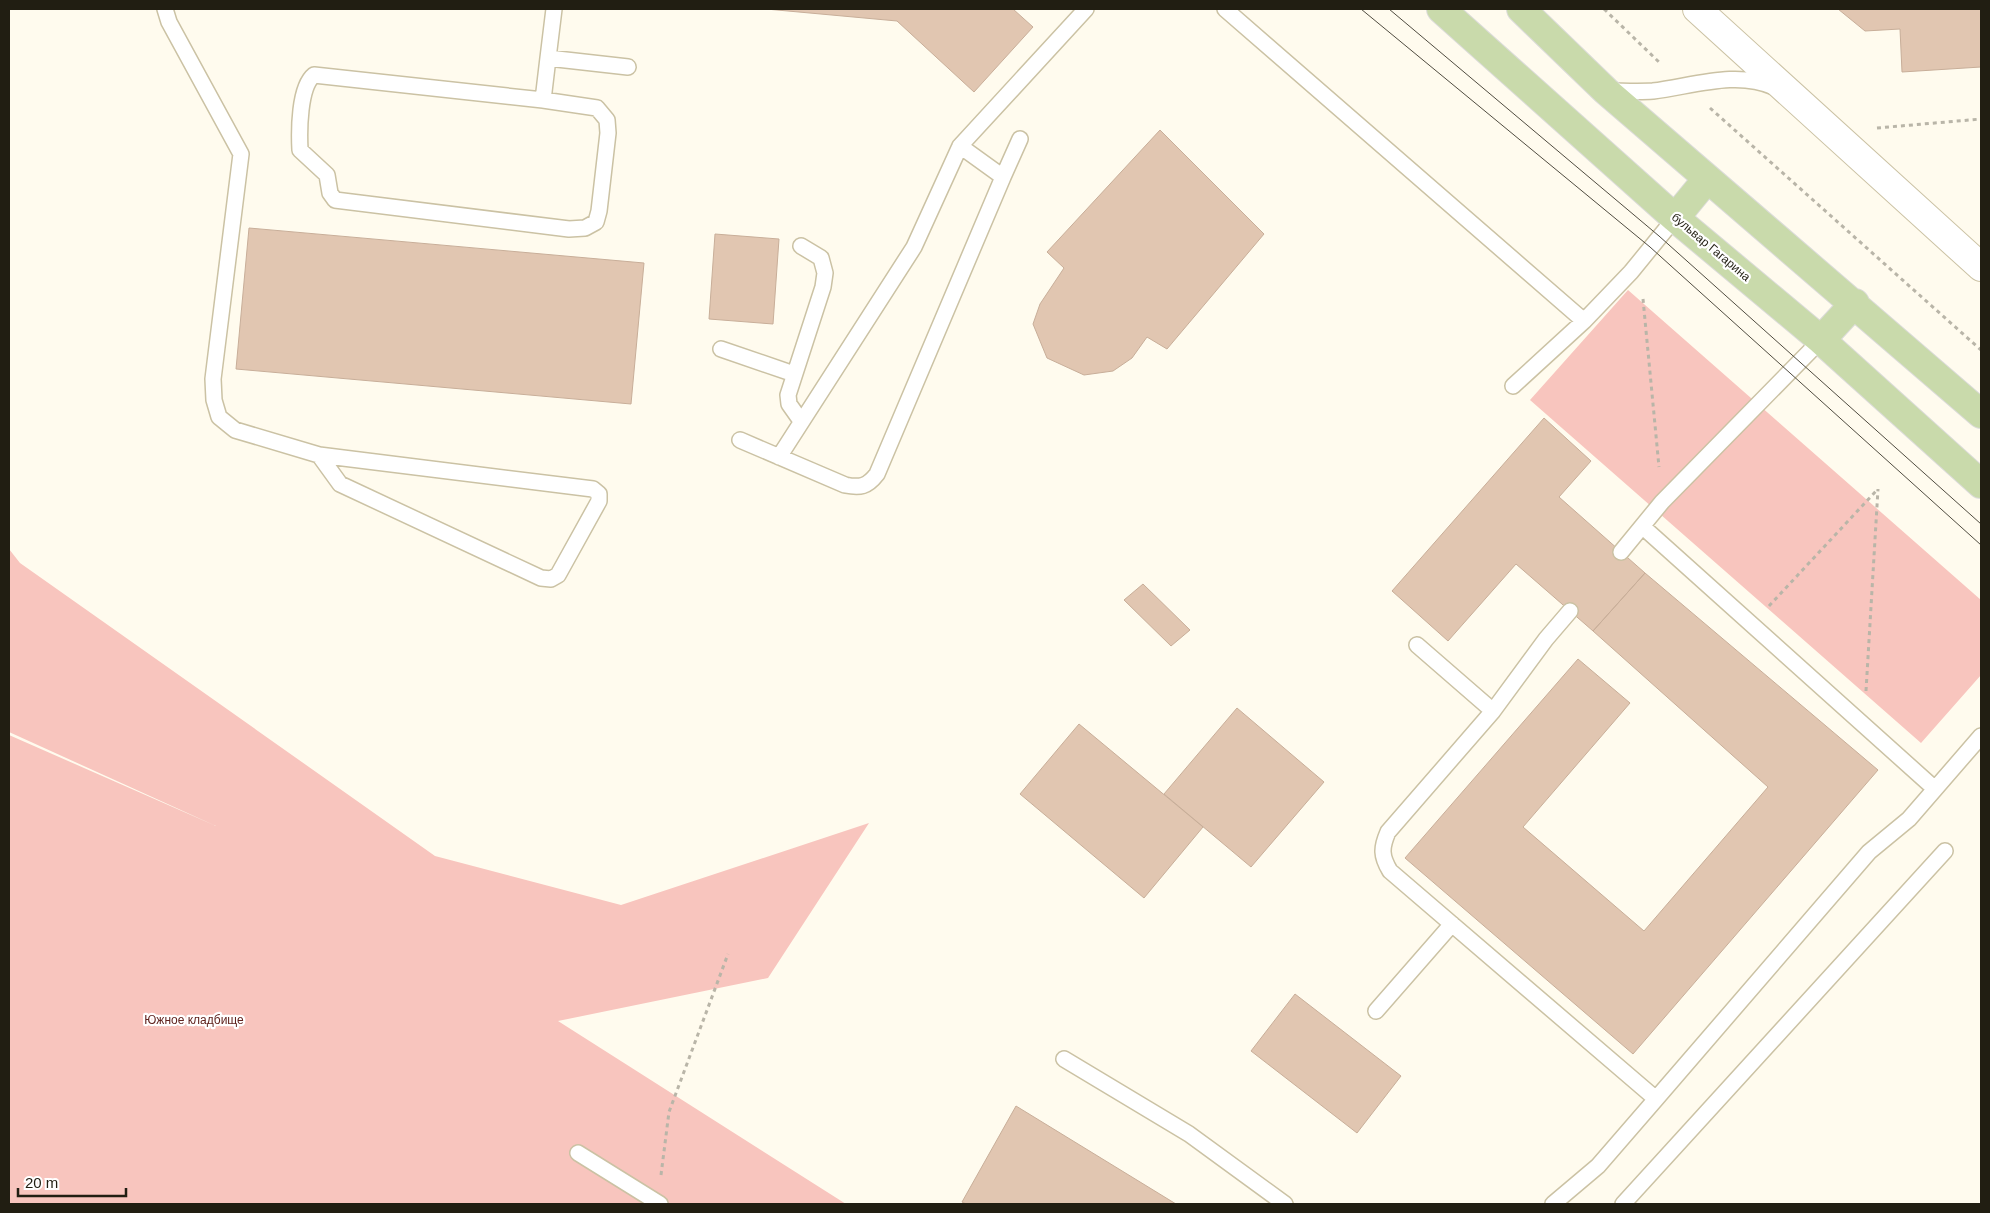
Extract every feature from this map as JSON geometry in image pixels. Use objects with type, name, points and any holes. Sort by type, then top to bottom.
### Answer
[{"type":"main road","name":"бульвар Гагарина","points":[[1442,9],[1675,218],[1821,340],[1981,484]]},
{"type":"main road","points":[[1521,9],[1606,91],[1981,414]]},
{"type":"main road","points":[[1675,218],[1707,179]]},
{"type":"main road","points":[[1821,340],[1855,304]]},
{"type":"street","points":[[1697,9],[1981,267]]},
{"type":"lane","points":[[165,9],[168,22],[241,154],[213,379],[214,400],[219,416],[235,430],[319,455],[593,489],[599,494],[599,501],[558,576],[551,579],[541,578],[340,484],[319,455]]},
{"type":"lane","points":[[543,100],[554,9]]},
{"type":"lane","points":[[779,457],[914,247],[960,146],[1086,9]]},
{"type":"lane","points":[[1225,9],[1584,321]]},
{"type":"lane","points":[[548,58],[628,67]]},
{"type":"lane","points":[[314,75],[543,100],[598,108],[607,120],[608,133],[599,211],[596,222],[586,228],[569,229],[335,200],[330,193],[327,176],[300,150],[304,92],[307,81],[314,75]]},
{"type":"lane","points":[[1606,91],[1650,91],[1728,79],[1759,80],[1794,96]]},
{"type":"lane","points":[[740,440],[845,485],[858,487],[869,484],[877,474],[1020,138]]},
{"type":"lane","points":[[960,146],[1003,177]]},
{"type":"lane","points":[[1513,386],[1584,321],[1632,272],[1675,218]]},
{"type":"lane","points":[[801,246],[821,258],[825,273],[824,287],[788,394],[789,404],[801,421]]},
{"type":"lane","points":[[1621,552],[1662,502],[1821,340]]},
{"type":"lane","points":[[721,349],[794,374]]},
{"type":"lane","points":[[1643,527],[1935,789]]},
{"type":"lane","points":[[1570,611],[1546,639],[1493,711],[1388,832],[1382,845],[1382,858],[1390,871],[1656,1099]]},
{"type":"lane","points":[[1417,645],[1493,711]]},
{"type":"lane","points":[[1553,1204],[1598,1166],[1869,852],[1909,819],[1981,736]]},
{"type":"lane","points":[[1623,1204],[1945,851]]},
{"type":"lane","points":[[1376,1011],[1452,924]]},
{"type":"lane","points":[[1064,1059],[1189,1134],[1285,1204]]},
{"type":"lane","points":[[578,1153],[659,1204]]},
{"type":"path","points":[[1604,9],[1663,66]]},
{"type":"path","points":[[1708,106],[1981,350]]},
{"type":"path","points":[[1870,129],[1981,119]]},
{"type":"path","points":[[1642,290],[1662,502]]},
{"type":"path","points":[[1752,624],[1878,489],[1864,726]]},
{"type":"path","points":[[659,1204],[669,1112],[728,954]]},
{"type":"green space","points":[[1628,290],[1981,600],[1981,675],[1921,743],[1530,400]]},
{"type":"green space","name":"Южное кладбище","points":[[9,549],[20,563],[435,856],[621,905],[869,823],[768,978],[558,1021],[846,1204],[9,1204],[9,735],[216,826],[9,732]]},
{"type":"building","points":[[766,9],[1013,9],[1033,27],[974,92],[897,21]]},
{"type":"building","points":[[1838,9],[1981,9],[1981,67],[1902,72],[1900,29],[1865,31]]},
{"type":"building","points":[[1160,130],[1264,234],[1167,349],[1147,337],[1132,358],[1113,371],[1084,375],[1047,358],[1033,324],[1040,304],[1064,268],[1047,252]]},
{"type":"building","points":[[249,228],[644,263],[631,404],[236,369]]},
{"type":"building","points":[[715,234],[779,239],[773,324],[709,319]]},
{"type":"building","points":[[1544,418],[1591,461],[1559,497],[1645,573],[1593,631],[1516,564],[1448,641],[1392,591]]},
{"type":"building","points":[[1645,573],[1878,770],[1633,1054],[1405,858],[1578,659],[1630,703],[1523,827],[1644,931],[1768,787],[1593,631]]},
{"type":"building","points":[[1143,584],[1190,630],[1171,646],[1124,600]]},
{"type":"building","points":[[1237,708],[1324,782],[1251,867],[1164,794]]},
{"type":"building","points":[[1079,724],[1203,827],[1144,898],[1020,794]]},
{"type":"building","points":[[1295,994],[1401,1076],[1357,1133],[1251,1051]]},
{"type":"building","points":[[1016,1106],[1176,1204],[966,1204],[962,1202]]},
{"type":"tram line","points":[[1361,9],[1650,247],[1981,545]]},
{"type":"tram line","points":[[1389,9],[1659,236],[1981,524]]}]
